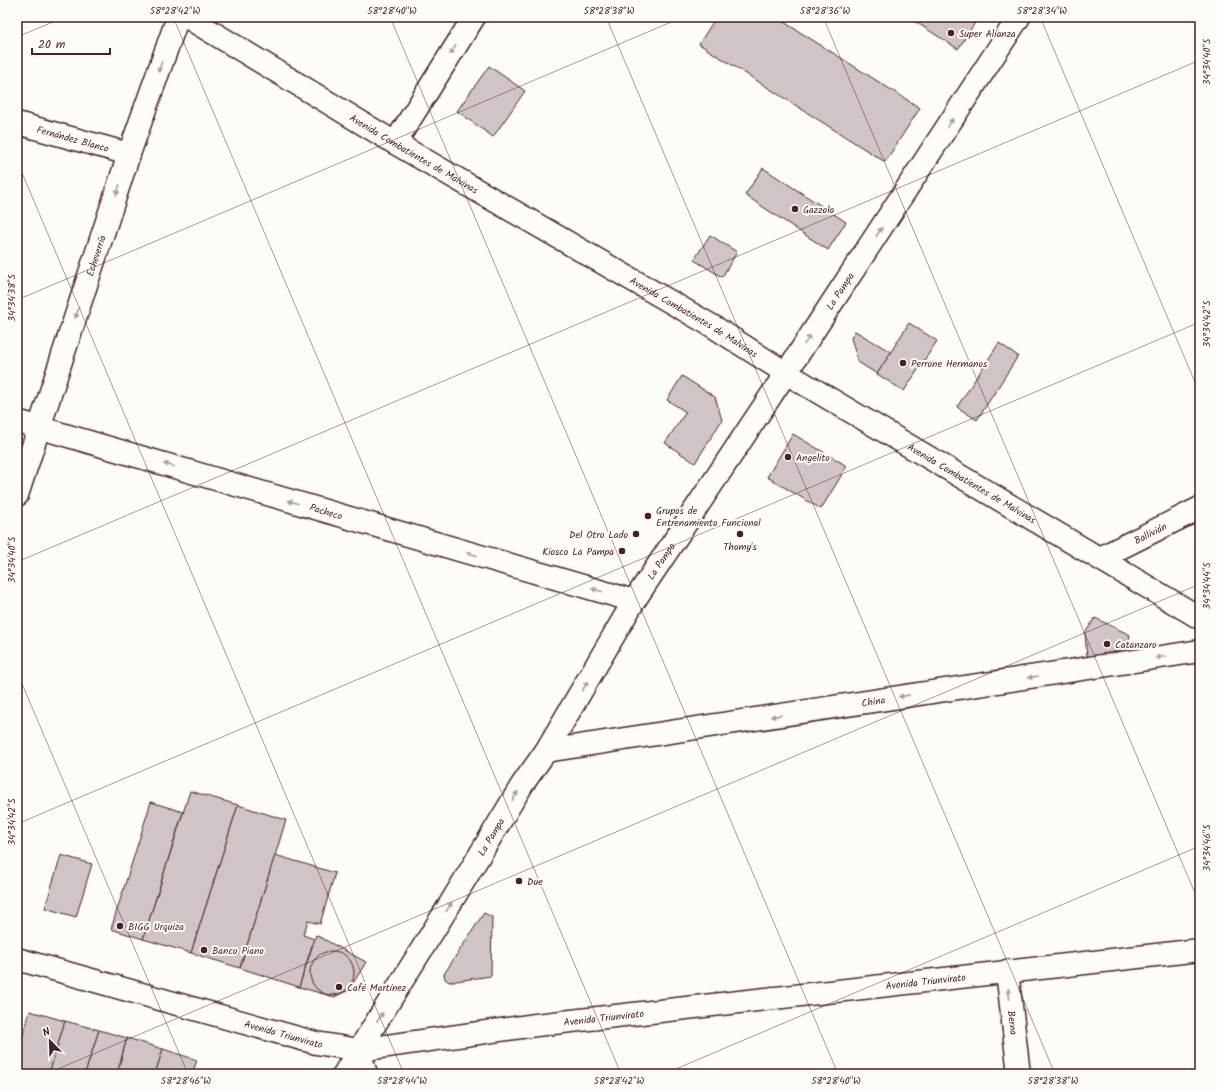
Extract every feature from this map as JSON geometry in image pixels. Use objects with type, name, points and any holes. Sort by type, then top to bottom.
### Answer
[{"type":"street","name":"Echeverría","points":[[17,495],[129,154],[178,17]]},
{"type":"street","name":"Avenida Combatientes de Malvinas","points":[[187,17],[395,143],[714,327],[786,373],[1200,618]]},
{"type":"street","points":[[395,143],[474,17]]},
{"type":"street","name":"La Pampa","points":[[344,1074],[522,785],[546,751],[634,601],[786,373],[1019,17]]},
{"type":"street","name":"Fernández Blanco","points":[[17,123],[129,154]]},
{"type":"street","name":"Pacheco","points":[[17,422],[634,601]]},
{"type":"street","name":"Ballivián","points":[[1100,558],[1200,508]]},
{"type":"street","name":"China","points":[[546,751],[1200,651]]},
{"type":"street","name":"Avenida Triunvirato","points":[[17,959],[316,1043],[359,1050],[536,1025],[1200,950]]},
{"type":"street","name":"Berna","points":[[1007,971],[1019,1074]]},
{"type":"street","points":[[359,1050],[366,1074]]},
{"type":"building","points":[[716,17],[776,17],[920,108],[885,162],[699,44]]},
{"type":"building","name":"Super Alianza","points":[[908,17],[977,17],[978,18],[958,49]]},
{"type":"building","points":[[489,66],[525,91],[493,137],[457,111]]},
{"type":"building","name":"Gazzola","points":[[763,168],[846,222],[828,250],[745,195]]},
{"type":"building","points":[[710,235],[737,252],[722,277],[694,260]]},
{"type":"building","name":"Perrone Hermanos","points":[[909,323],[937,341],[904,391],[877,374]]},
{"type":"building","points":[[855,331],[891,352],[877,374],[858,362],[851,338]]},
{"type":"building","points":[[999,343],[1018,356],[977,420],[957,407]]},
{"type":"building","points":[[682,376],[715,397],[722,420],[695,463],[665,443],[686,412],[667,400]]},
{"type":"building","points":[[793,434],[847,466],[821,509],[767,477]]},
{"type":"building","name":"Catanzaro","points":[[1095,618],[1130,635],[1126,653],[1087,657],[1085,633]]},
{"type":"building","points":[[190,791],[238,805],[191,953],[143,939]]},
{"type":"building","points":[[151,802],[183,812],[143,939],[111,929]]},
{"type":"building","points":[[238,805],[286,820],[240,968],[191,953]]},
{"type":"building","points":[[61,855],[92,864],[76,917],[45,908]]},
{"type":"building","points":[[275,855],[335,873],[320,924],[308,921],[303,935],[314,939],[299,987],[240,968]]},
{"type":"building","points":[[484,913],[492,917],[491,976],[449,982],[445,979],[444,974]]},
{"type":"building","points":[[316,935],[366,962],[349,990],[334,997],[299,987]]},
{"type":"building","points":[[328,951],[336,951],[341,952],[348,957],[353,964],[353,982],[348,989],[341,994],[328,995],[320,992],[313,985],[310,977],[310,969],[313,961],[320,954]]},
{"type":"building","points":[[30,1011],[65,1021],[49,1074],[17,1074],[17,1055]]},
{"type":"building","points":[[65,1021],[99,1030],[85,1074],[49,1074]]},
{"type":"building","points":[[99,1030],[127,1038],[117,1074],[85,1074]]},
{"type":"building","points":[[127,1038],[163,1049],[155,1074],[117,1074]]},
{"type":"building","points":[[163,1049],[197,1060],[192,1074],[155,1074]]},
{"type":"place","name":"Super Alianza","points":[[951,33]]},
{"type":"place","name":"Gazzola","points":[[795,209]]},
{"type":"place","name":"Perrone Hermanos","points":[[903,363]]},
{"type":"place","name":"Angelito","points":[[788,457]]},
{"type":"place","name":"Grupos de Entrenamiento Funcional","points":[[648,516]]},
{"type":"place","name":"Del Otro Lado","points":[[636,534]]},
{"type":"place","name":"Thomy's","points":[[740,534]]},
{"type":"place","name":"Kiosco La Pampa","points":[[622,551]]},
{"type":"place","name":"Catanzaro","points":[[1107,644]]},
{"type":"place","name":"Due","points":[[519,881]]},
{"type":"place","name":"BIGG Urquiza","points":[[120,926]]},
{"type":"place","name":"Banco Piano","points":[[204,950]]},
{"type":"place","name":"Café Martínez","points":[[339,987]]}]
